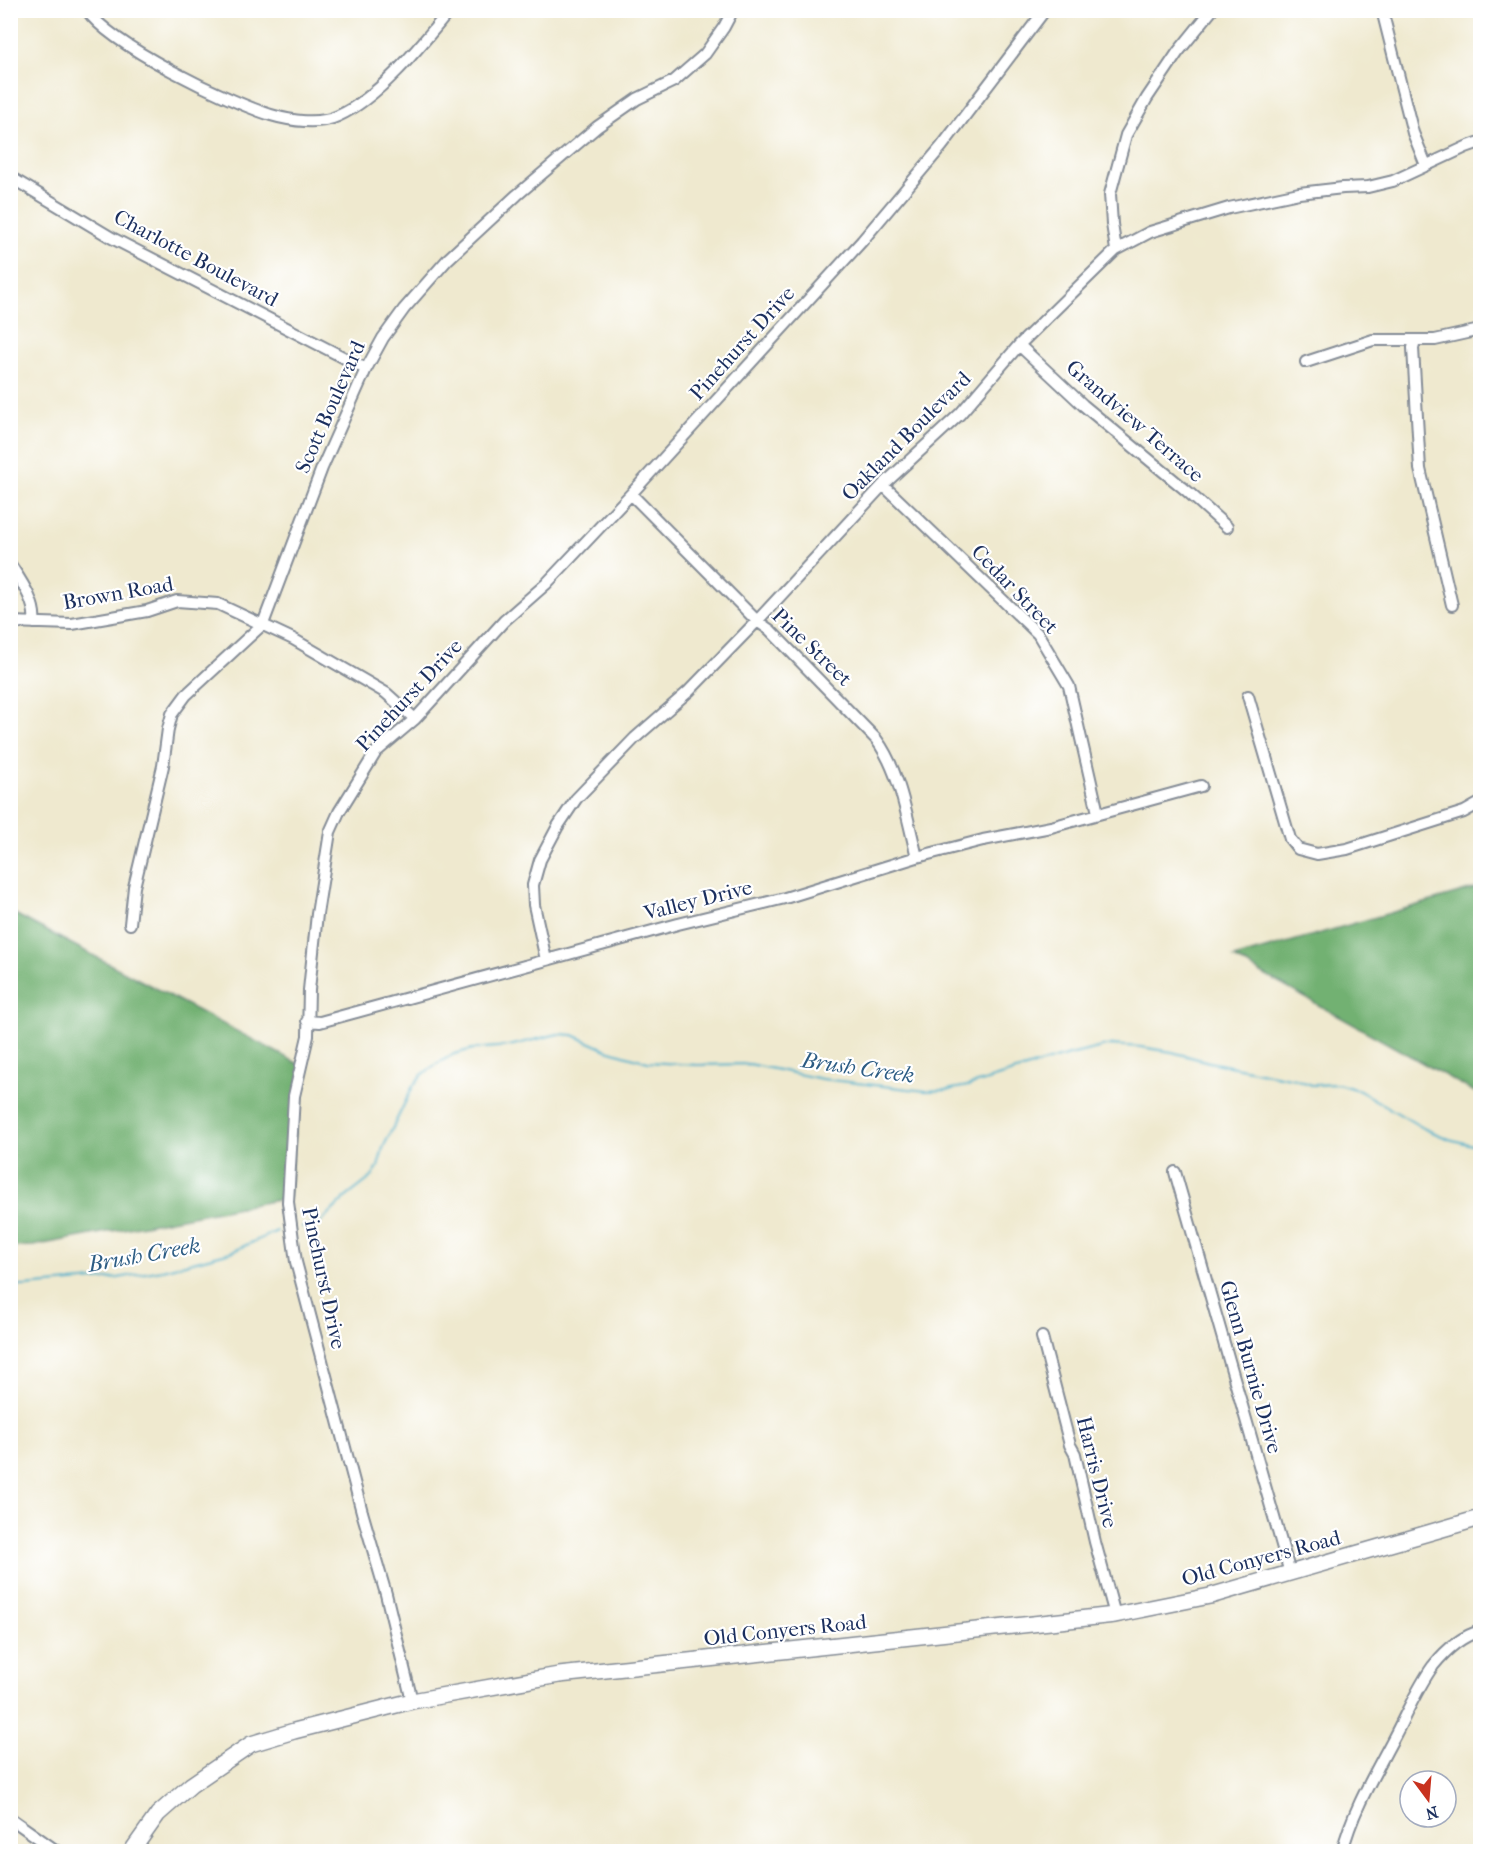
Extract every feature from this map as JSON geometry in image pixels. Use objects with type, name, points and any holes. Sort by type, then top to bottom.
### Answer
[{"type":"street","points":[[87,10],[120,40],[198,84],[272,116],[306,122],[336,117],[378,89],[419,47],[450,10]]},
{"type":"street","name":"Scott Boulevard","points":[[130,924],[134,887],[163,766],[172,714],[186,695],[263,624],[322,468],[366,369],[383,338],[404,309],[448,259],[517,195],[597,127],[637,99],[674,81],[705,54],[733,10]]},
{"type":"street","name":"Pinehurst Drive","points":[[412,1701],[386,1594],[296,1262],[288,1202],[294,1096],[308,1036],[309,990],[317,914],[330,832],[339,812],[376,752],[415,719],[504,621],[546,584],[862,241],[942,146],[1045,10]]},
{"type":"street","points":[[1116,250],[1110,194],[1126,135],[1147,98],[1178,52],[1212,10]]},
{"type":"street","points":[[1382,10],[1413,133],[1426,165]]},
{"type":"street","name":"Oakland Boulevard","points":[[546,960],[534,905],[533,885],[540,860],[576,799],[635,738],[689,691],[883,485],[960,414],[1019,345],[1116,250],[1150,232],[1229,207],[1299,194],[1368,187],[1393,181],[1480,142]]},
{"type":"street","name":"Charlotte Boulevard","points":[[10,177],[112,238],[366,369]]},
{"type":"street","points":[[1305,362],[1373,340],[1435,340],[1454,338],[1480,330]]},
{"type":"street","points":[[1415,340],[1413,348],[1420,469],[1452,605]]},
{"type":"street","name":"Grandview Terrace","points":[[1019,345],[1083,405],[1227,527]]},
{"type":"street","name":"Cedar Street","points":[[883,485],[1038,634],[1069,686],[1098,813]]},
{"type":"street","name":"Pine Street","points":[[631,494],[757,621],[770,630],[814,674],[884,750],[899,790],[917,857]]},
{"type":"street","points":[[10,564],[35,614],[34,623]]},
{"type":"street","name":"Brown Road","points":[[10,622],[72,624],[147,611],[177,601],[218,604],[283,633],[386,693],[415,719]]},
{"type":"street","points":[[1248,696],[1290,840],[1298,849],[1317,855],[1347,849],[1464,812],[1480,803]]},
{"type":"street","name":"Valley Drive","points":[[307,1021],[320,1022],[678,924],[786,898],[917,857],[983,840],[1051,827],[1201,786]]},
{"type":"street","name":"Glenn Burnie Drive","points":[[1175,1172],[1290,1573]]},
{"type":"street","name":"Harris Drive","points":[[1042,1337],[1115,1615]]},
{"type":"street","name":"Old Conyers Road","points":[[131,1851],[158,1814],[191,1785],[251,1744],[412,1701],[559,1675],[1115,1615],[1210,1596],[1480,1518]]},
{"type":"street","points":[[1342,1851],[1352,1819],[1434,1666],[1452,1647],[1471,1634],[1480,1631]]},
{"type":"street","points":[[10,1818],[58,1851]]},
{"type":"green space","points":[[1480,887],[1480,1095],[1234,958]]},
{"type":"green space","points":[[11,912],[301,1065],[288,1198],[33,1246],[11,1247]]},
{"type":"waterway","name":"Brush Creek","points":[[302,1227],[319,1224],[345,1198],[372,1177],[378,1167],[383,1148],[413,1086],[435,1065],[454,1054],[473,1049],[509,1046],[558,1034],[573,1035],[607,1050],[648,1062],[697,1065],[749,1064],[822,1079],[926,1091],[968,1086],[1058,1058],[1110,1045],[1141,1047],[1295,1079],[1312,1085],[1338,1084],[1358,1090],[1425,1129],[1449,1139],[1480,1147]]},
{"type":"waterway","name":"Brush Creek","points":[[10,1286],[118,1278],[162,1270],[231,1252],[277,1231]]}]
